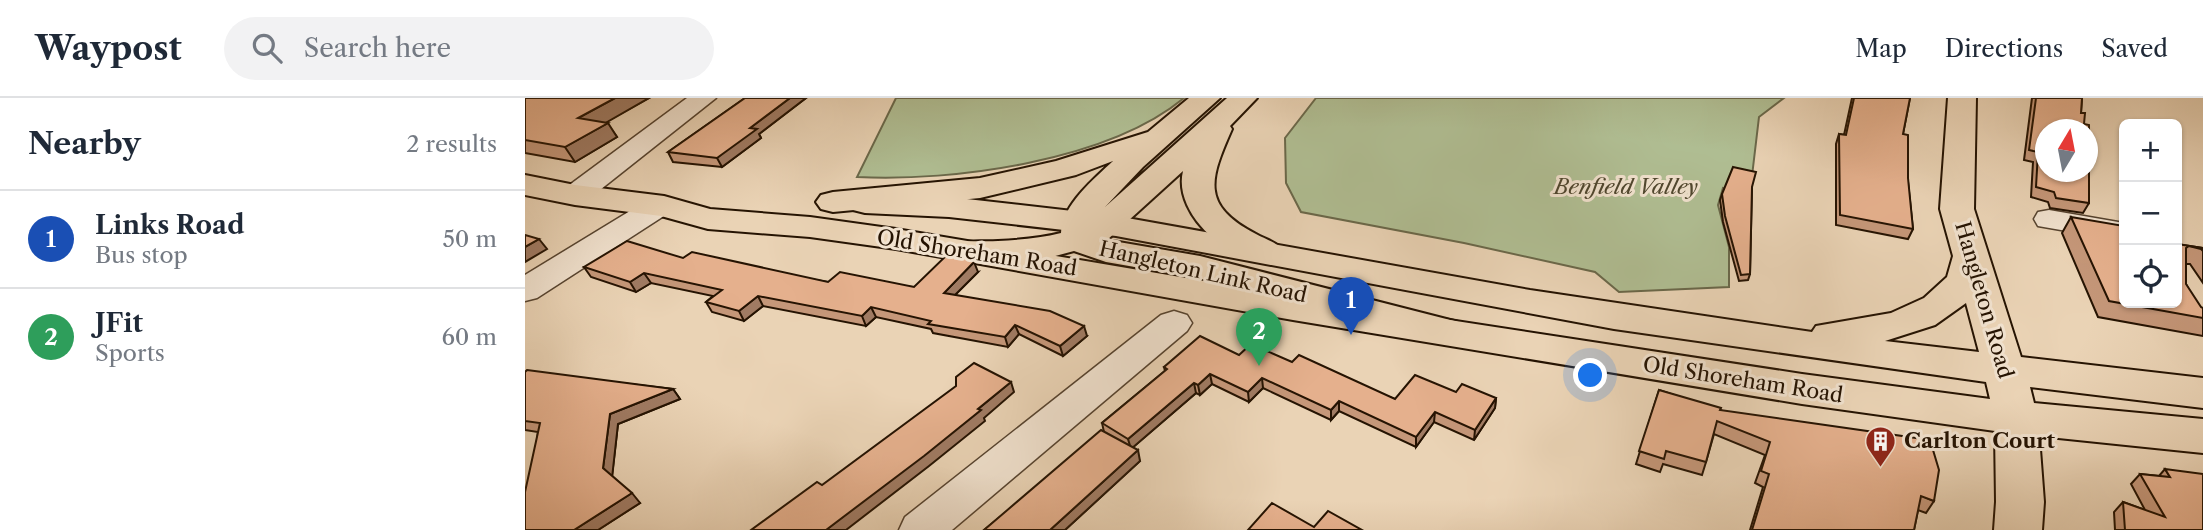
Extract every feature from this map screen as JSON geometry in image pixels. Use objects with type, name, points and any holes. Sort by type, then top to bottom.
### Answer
[{"type":"main road","name":"Hangleton Road","points":[[1962,98],[1957,209],[2016,418],[2020,470],[2018,530]]},
{"type":"main road","points":[[1223,106],[1197,180],[1200,200],[1210,216],[1220,225],[1266,252]]},
{"type":"main road","name":"Hangleton Link Road","points":[[1223,106],[1169,131],[1101,190],[1089,204],[1089,229],[1095,248],[1200,267],[1448,332]]},
{"type":"main road","name":"Hangleton Link Road","points":[[970,251],[1020,251],[1089,229],[1223,106]]},
{"type":"main road","points":[[833,202],[980,188],[1065,169],[1169,131]]},
{"type":"main road","name":"Old Shoreham Road","points":[[525,185],[575,195],[662,206],[708,219],[810,227],[970,251],[1293,308],[1801,389],[2016,418],[2203,436]]},
{"type":"main road","name":"Old Shoreham Road","points":[[662,206],[729,198],[953,206],[1089,229],[1266,252],[1528,302],[1729,333],[2203,393]]},
{"type":"main road","points":[[1729,333],[1837,334],[1897,324],[1936,308],[1953,296],[1965,279],[1971,255]]},
{"type":"street","points":[[575,195],[703,98]]},
{"type":"street","points":[[525,290],[662,206]]},
{"type":"street","points":[[2049,219],[2119,231]]},
{"type":"street","points":[[921,530],[1174,323]]},
{"type":"green space","points":[[896,98],[1184,98],[1152,120],[1114,138],[1028,163],[938,176],[857,177]]},
{"type":"green space","name":"Benfield Valley","points":[[1316,98],[1784,98],[1759,117],[1752,176],[1729,189],[1723,188],[1718,205],[1729,247],[1729,287],[1619,292],[1595,272],[1464,243],[1301,212],[1286,183],[1285,138]]},
{"type":"building","points":[[525,98],[615,98],[578,118],[608,123],[565,147],[525,140]]},
{"type":"building","points":[[745,98],[790,98],[750,128],[757,129],[717,158],[668,152]]},
{"type":"building","points":[[1854,98],[1910,98],[1903,134],[1908,135],[1908,178],[1913,229],[1840,215],[1839,134],[1846,135]]},
{"type":"building","points":[[2036,98],[2082,98],[2081,113],[2085,113],[2084,119],[2035,119],[2035,151],[2029,150]]},
{"type":"building","points":[[1733,167],[1756,172],[1752,187],[1750,274],[1741,275],[1725,216],[1722,194]]},
{"type":"building","points":[[2036,182],[2089,182],[2089,203],[2056,198],[2054,192],[2036,187]]},
{"type":"building","points":[[2071,217],[2119,225],[2119,303],[2109,301]]},
{"type":"building","points":[[525,235],[539,239],[525,247]]},
{"type":"building","points":[[627,241],[683,258],[692,252],[828,282],[840,272],[914,287],[950,252],[968,256],[974,262],[944,293],[1050,311],[1084,326],[1060,346],[1015,325],[1005,337],[928,324],[931,321],[871,307],[862,316],[758,296],[739,311],[706,302],[722,290],[644,273],[630,282],[584,267]]},
{"type":"building","points":[[2182,245],[2203,248],[2203,251],[2189,246],[2186,248],[2186,284],[2203,308],[2203,318],[2148,308],[2182,308]]},
{"type":"building","points":[[1200,336],[1239,355],[1251,344],[1292,362],[1299,355],[1395,399],[1415,375],[1456,392],[1462,384],[1496,398],[1475,430],[1435,412],[1416,437],[1339,401],[1331,410],[1262,378],[1248,392],[1210,374],[1198,385],[1194,383],[1128,439],[1102,423],[1167,369],[1164,367]]},
{"type":"building","points":[[974,363],[1011,382],[924,456],[826,530],[751,530],[817,482],[822,485],[956,386],[956,377]]},
{"type":"building","points":[[527,370],[673,389],[610,414],[603,468],[632,493],[574,530],[525,530],[525,492],[540,423],[525,421]]},
{"type":"building","points":[[1659,390],[1721,408],[1720,410],[1930,440],[1939,470],[1934,501],[1921,496],[1914,530],[1752,530],[1769,474],[1761,471],[1770,442],[1717,421],[1706,462],[1666,451],[1664,459],[1639,451]]},
{"type":"building","points":[[1101,430],[1138,450],[1050,530],[984,530]]},
{"type":"building","points":[[2165,469],[2203,474],[2203,530],[2125,530],[2123,502],[2165,517],[2140,474],[2170,477]]},
{"type":"building","points":[[1272,503],[1314,527],[1328,511],[1362,530],[1248,530]]},
{"type":"place","name":"Links Road","points":[[1351,335]]},
{"type":"place","name":"JFit","points":[[1259,366]]},
{"type":"place","name":"Carlton Court","points":[[1881,468]]}]
